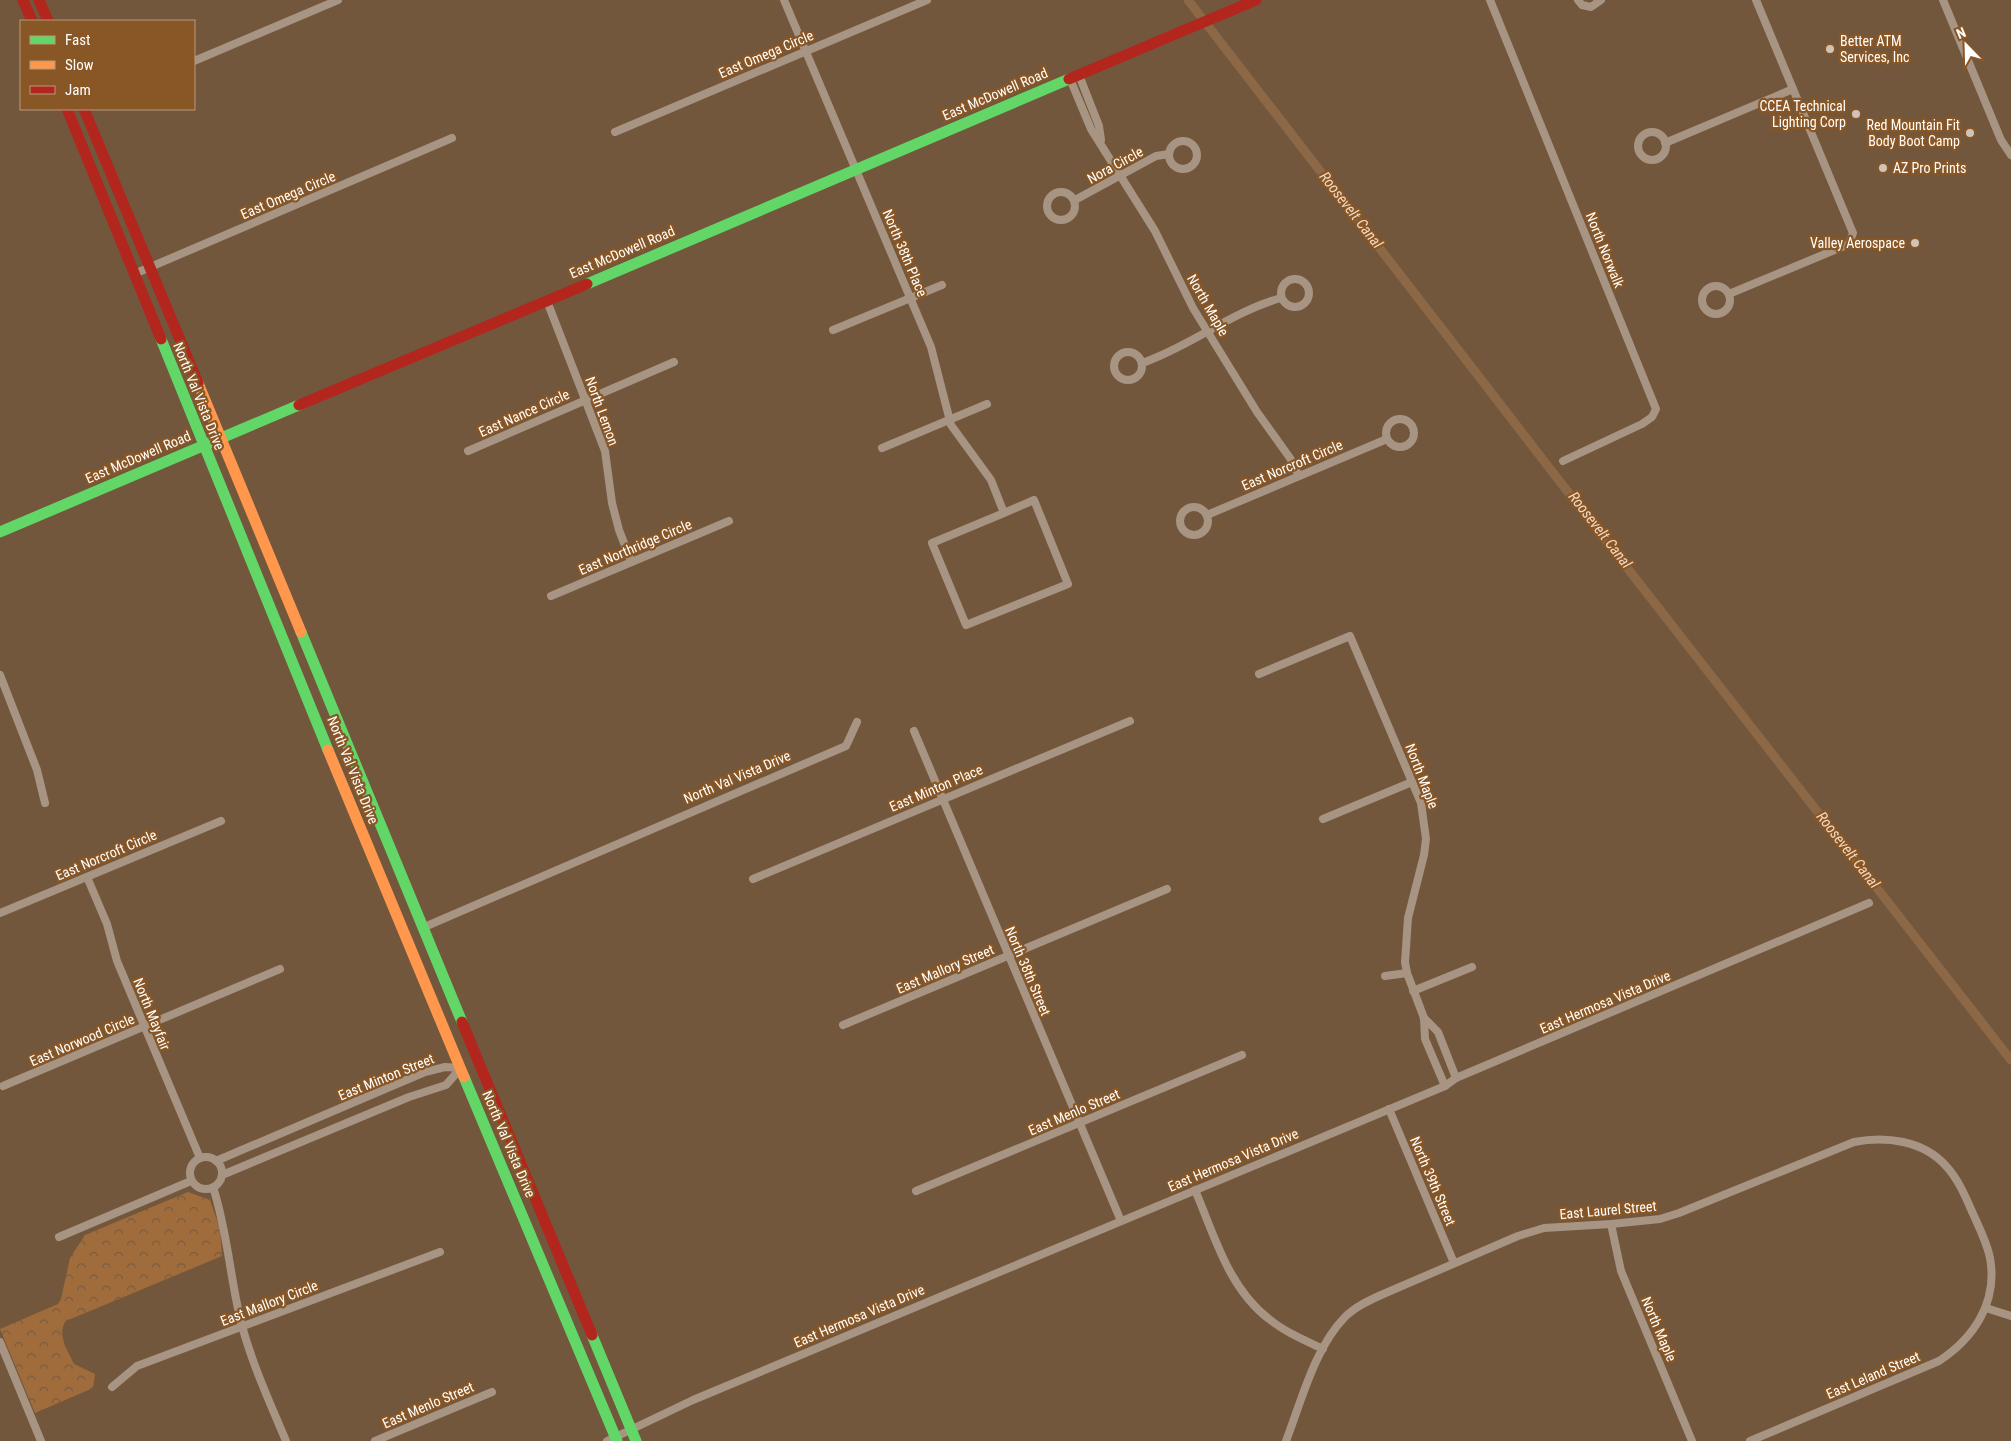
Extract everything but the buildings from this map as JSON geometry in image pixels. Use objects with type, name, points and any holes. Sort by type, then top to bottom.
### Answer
[{"type":"main road","points":[[23,0],[32,20]]},
{"type":"main road","points":[[40,0],[48,20]]},
{"type":"main road","name":"East McDowell Road","points":[[0,532],[1256,0]]},
{"type":"main road","name":"North Val Vista Drive","points":[[82,110],[150,267],[467,1037],[634,1436]]},
{"type":"main road","name":"North Val Vista Drive","points":[[68,111],[203,445],[613,1440]]},
{"type":"main road","points":[[283,639],[300,632]]},
{"type":"main road","points":[[329,751],[346,744]]},
{"type":"main road","points":[[394,908],[411,901]]},
{"type":"main road","points":[[405,935],[422,928]]},
{"type":"main road","points":[[450,1044],[467,1037]]},
{"type":"main road","points":[[461,1068],[477,1061]]},
{"type":"main road","points":[[481,1117],[498,1110]]},
{"type":"main road","points":[[499,1160],[516,1153]]},
{"type":"main road","points":[[508,1182],[525,1175]]},
{"type":"street","points":[[195,61],[338,0]]},
{"type":"street","name":"North 38th Place","points":[[784,0],[931,347],[951,426],[991,480],[1004,513]]},
{"type":"street","name":"East Omega Circle","points":[[615,132],[927,0]]},
{"type":"street","name":"North Norwalk","points":[[1490,0],[1656,409],[1652,416],[1642,424],[1563,461]]},
{"type":"street","points":[[1578,0],[1582,5],[1591,7],[1601,0]]},
{"type":"street","points":[[1728,294],[1849,244],[1853,233],[1756,0]]},
{"type":"street","points":[[1943,0],[2001,140],[2011,155]]},
{"type":"street","name":"North Maple","points":[[1074,77],[1091,129],[1122,175],[1155,231],[1183,289],[1257,412],[1290,458],[1298,476]]},
{"type":"street","points":[[1665,143],[1793,89]]},
{"type":"street","name":"East Omega Circle","points":[[134,274],[452,138]]},
{"type":"street","name":"Nora Circle","points":[[1075,200],[1156,156],[1169,154]]},
{"type":"street","points":[[833,330],[942,285]]},
{"type":"street","points":[[1142,363],[1170,352],[1245,311],[1281,298]]},
{"type":"street","name":"North Lemon","points":[[546,301],[605,451],[612,503],[619,530],[631,561]]},
{"type":"street","name":"East Nance Circle","points":[[468,451],[674,362]]},
{"type":"street","points":[[882,448],[988,404]]},
{"type":"street","name":"East Norcroft Circle","points":[[1207,515],[1387,439]]},
{"type":"street","points":[[1034,500],[1068,584],[966,625],[932,543],[1004,513],[1034,500]]},
{"type":"street","name":"East Northridge Circle","points":[[551,596],[730,521]]},
{"type":"street","name":"North Maple","points":[[1259,674],[1350,636],[1422,803],[1426,839],[1408,918],[1405,944],[1407,973],[1424,1018],[1425,1039],[1445,1086]]},
{"type":"street","points":[[0,675],[37,770],[46,803]]},
{"type":"street","name":"East Minton Place","points":[[752,879],[1130,721]]},
{"type":"street","name":"North Val Vista Drive","points":[[422,928],[846,746],[857,722]]},
{"type":"street","name":"North 38th Street","points":[[914,731],[1120,1221]]},
{"type":"street","points":[[1323,819],[1412,782]]},
{"type":"street","name":"East Norcroft Circle","points":[[0,913],[221,821]]},
{"type":"street","name":"North Mayfair","points":[[87,877],[108,924],[117,961],[200,1158]]},
{"type":"street","name":"East Mallory Street","points":[[843,1025],[1168,889]]},
{"type":"street","name":"East Hermosa Vista Drive","points":[[613,1440],[634,1436],[702,1396],[1445,1086],[1456,1078],[1869,903]]},
{"type":"street","points":[[1414,991],[1472,967]]},
{"type":"street","name":"East Norwood Circle","points":[[3,1086],[280,969]]},
{"type":"street","points":[[1385,976],[1407,973]]},
{"type":"street","name":"North Maple","points":[[1424,1018],[1438,1032],[1456,1078]]},
{"type":"street","name":"East Menlo Street","points":[[916,1191],[1242,1056]]},
{"type":"street","name":"East Minton Street","points":[[216,1161],[424,1072],[445,1067],[461,1068]]},
{"type":"street","name":"East Minton Street","points":[[222,1175],[409,1096],[446,1085],[461,1068]]},
{"type":"street","name":"North 39th Street","points":[[1389,1109],[1454,1263]]},
{"type":"street","name":"East Laurel Street","points":[[1286,1441],[1323,1349],[1345,1317],[1359,1305],[1518,1236],[1544,1228],[1611,1224],[1660,1218],[1697,1208],[1854,1142],[1868,1139],[1896,1141],[1914,1145],[1945,1164],[1964,1193],[1990,1259],[1992,1276],[1986,1308]]},
{"type":"street","points":[[200,1158],[210,1158],[216,1161],[221,1168],[222,1175],[219,1183],[214,1187],[199,1188],[192,1181],[190,1170],[192,1165],[200,1158]]},
{"type":"street","points":[[59,1237],[192,1181]]},
{"type":"street","points":[[214,1187],[226,1230],[242,1327],[254,1366],[286,1441]]},
{"type":"street","points":[[1195,1190],[1228,1268],[1251,1303],[1268,1319],[1288,1332],[1323,1349]]},
{"type":"street","name":"North Maple","points":[[1611,1224],[1621,1271],[1692,1441]]},
{"type":"street","name":"East Mallory Circle","points":[[112,1387],[137,1366],[440,1252]]},
{"type":"street","points":[[1986,1308],[2011,1316]]},
{"type":"street","name":"East Leland Street","points":[[1750,1441],[1939,1361],[1957,1349],[1970,1335],[1986,1308]]},
{"type":"street","points":[[0,1342],[42,1441]]},
{"type":"street","name":"East Menlo Street","points":[[375,1441],[492,1392]]},
{"type":"green space","points":[[188,1192],[210,1200],[220,1229],[222,1256],[66,1321],[62,1331],[66,1348],[74,1364],[95,1374],[93,1388],[35,1413],[0,1329],[58,1304],[61,1299],[70,1258],[85,1235]]},
{"type":"waterway","name":"Roosevelt Canal","points":[[1188,0],[1554,474],[2011,1060]]},
{"type":"traffic: fast","points":[[587,284],[1069,79]]},
{"type":"traffic: fast","points":[[161,339],[328,750]]},
{"type":"traffic: fast","points":[[0,532],[299,405]]},
{"type":"traffic: fast","points":[[301,632],[462,1022]]},
{"type":"traffic: fast","points":[[464,1077],[617,1441]]},
{"type":"traffic: fast","points":[[592,1335],[636,1441]]},
{"type":"traffic: slow","points":[[198,383],[301,632]]},
{"type":"traffic: slow","points":[[328,750],[464,1077]]},
{"type":"traffic: jam","points":[[23,0],[32,20]]},
{"type":"traffic: jam","points":[[39,0],[48,20]]},
{"type":"traffic: jam","points":[[1069,79],[1256,0]]},
{"type":"traffic: jam","points":[[67,110],[161,339]]},
{"type":"traffic: jam","points":[[84,110],[198,383]]},
{"type":"traffic: jam","points":[[299,405],[587,284]]},
{"type":"traffic: jam","points":[[462,1022],[592,1335]]},
{"type":"place","name":"Better ATM Services, Inc","points":[[1830,49]]},
{"type":"place","name":"CCEA Technical Lighting Corp","points":[[1856,114]]},
{"type":"place","name":"Red Mountain Fit Body Boot Camp","points":[[1970,133]]},
{"type":"place","name":"AZ Pro Prints","points":[[1883,168]]},
{"type":"place","name":"Valley Aerospace","points":[[1915,243]]}]
